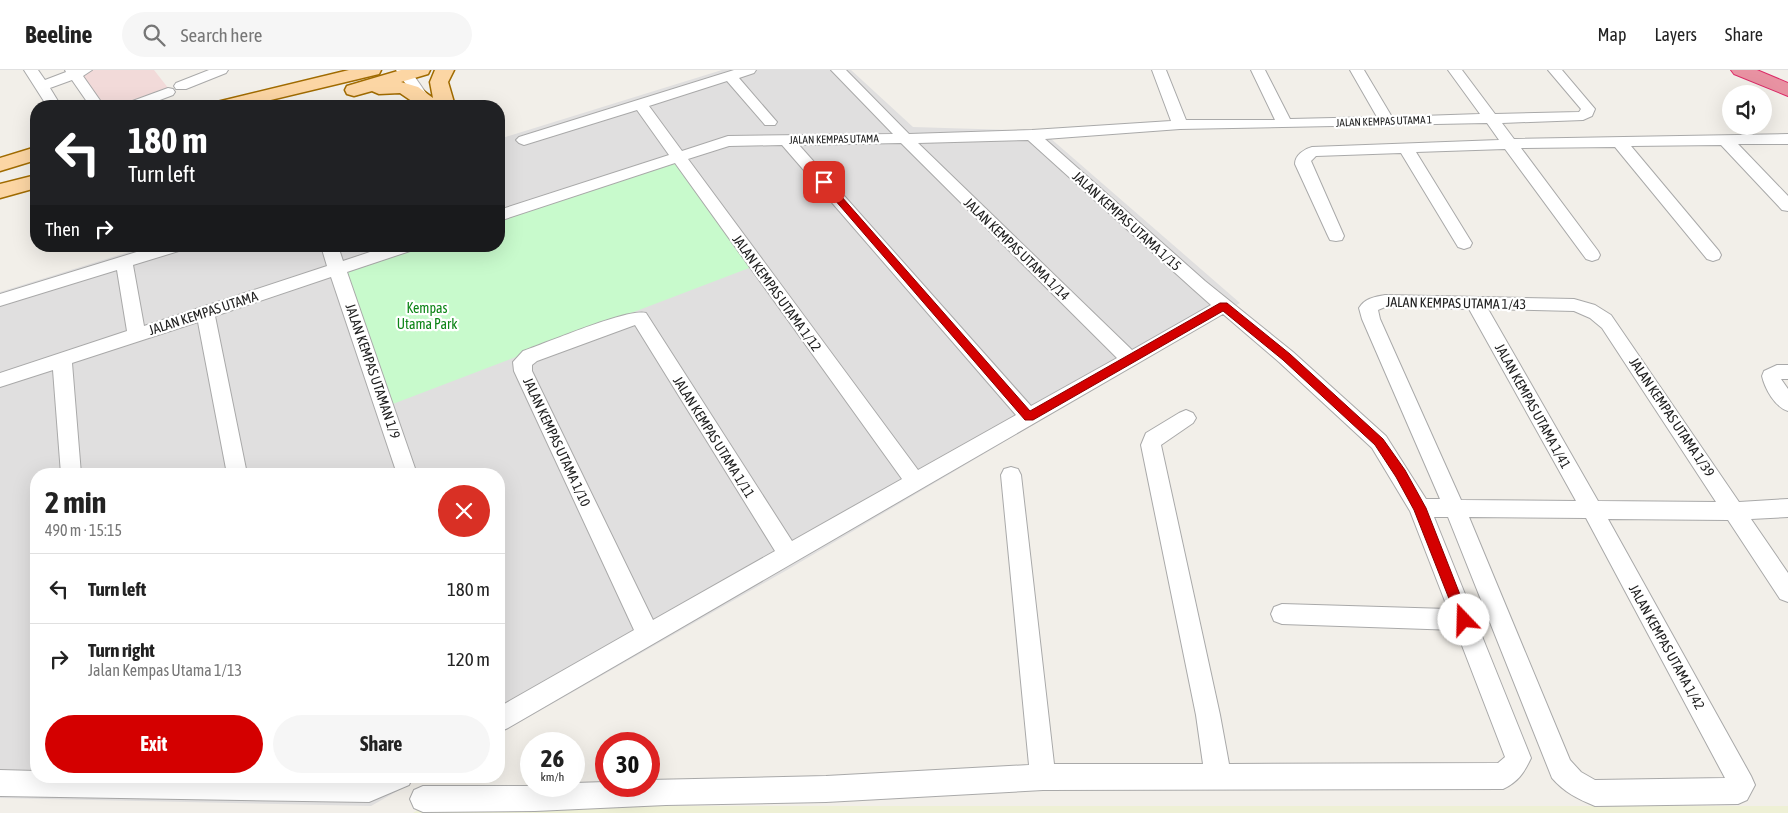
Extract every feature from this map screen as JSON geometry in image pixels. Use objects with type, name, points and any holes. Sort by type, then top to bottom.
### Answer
[{"type":"highway","points":[[1741,70],[1788,90]]},
{"type":"highway","points":[[1763,70],[1788,82]]},
{"type":"main road","points":[[247,100],[356,70]]},
{"type":"main road","points":[[278,92],[319,84],[372,70]]},
{"type":"main road","points":[[436,100],[438,81],[440,75],[445,70]]},
{"type":"main road","points":[[322,100],[414,71]]},
{"type":"main road","points":[[335,96],[374,88],[394,87],[405,88],[427,100]]},
{"type":"main road","points":[[0,165],[30,156]]},
{"type":"main road","points":[[0,171],[30,162]]},
{"type":"main road","points":[[0,191],[30,183]]},
{"type":"street","points":[[31,70],[50,100]]},
{"type":"street","points":[[147,100],[221,70]]},
{"type":"street","points":[[524,140],[749,70]]},
{"type":"street","name":"JALAN KEMPAS UTAMA 1/14","points":[[838,70],[955,189],[1130,359]]},
{"type":"street","points":[[1158,70],[1180,125]]},
{"type":"street","points":[[1258,70],[1286,124]]},
{"type":"street","points":[[1357,70],[1387,121]]},
{"type":"street","points":[[1456,70],[1592,254]]},
{"type":"street","name":"JALAN KEMPAS UTAMA 1","points":[[1180,125],[1583,116],[1587,113],[1588,109],[1555,70]]},
{"type":"street","points":[[42,86],[78,71],[94,100]]},
{"type":"street","points":[[414,71],[432,100]]},
{"type":"street","points":[[730,76],[770,122]]},
{"type":"street","name":"JALAN KEMPAS UTAMA 1/12","points":[[640,104],[916,482]]},
{"type":"street","name":"JALAN KEMPAS UTAMA","points":[[505,214],[728,141],[1032,135],[1180,125]]},
{"type":"street","name":"JALAN KEMPAS UTAMA 1/15","points":[[1032,135],[1223,306],[1286,357],[1379,442],[1420,508],[1518,758],[1513,767],[1502,776],[1217,777]]},
{"type":"street","points":[[1724,139],[1788,206]]},
{"type":"street","points":[[1336,236],[1303,164],[1306,154],[1320,151],[1510,144],[1788,139]]},
{"type":"street","points":[[786,140],[862,223],[1029,417]]},
{"type":"street","points":[[1620,143],[1713,255]]},
{"type":"street","points":[[1406,148],[1464,243]]},
{"type":"street","points":[[0,300],[156,252]]},
{"type":"street","name":"JALAN KEMPAS UTAMAN 1/9","points":[[331,252],[406,468]]},
{"type":"street","name":"JALAN KEMPAS UTAMA","points":[[0,380],[389,252]]},
{"type":"street","points":[[124,262],[137,335]]},
{"type":"street","name":"JALAN KEMPAS UTAMA 1/43","points":[[1455,509],[1370,319],[1368,308],[1375,303],[1386,301],[1574,305],[1590,308],[1608,323]]},
{"type":"street","name":"JALAN KEMPAS UTAMA 1/41","points":[[1475,304],[1592,509]]},
{"type":"street","points":[[505,717],[1223,306]]},
{"type":"street","points":[[205,313],[236,468]]},
{"type":"street","name":"JALAN KEMPAS UTAMA 1/11","points":[[640,318],[703,421],[789,554]]},
{"type":"street","name":"JALAN KEMPAS UTAMA 1/10","points":[[640,318],[629,320],[530,356],[522,362],[523,371],[648,635]]},
{"type":"street","name":"JALAN KEMPAS UTAMA 1/39","points":[[1608,323],[1788,592]]},
{"type":"street","points":[[62,359],[71,468]]},
{"type":"street","points":[[1782,372],[1771,376],[1773,383],[1788,404]]},
{"type":"street","points":[[423,799],[535,798],[666,792],[826,789],[1043,777],[1217,777],[1215,751],[1208,715],[1151,445],[1153,438],[1186,418]]},
{"type":"street","points":[[1011,475],[1043,777]]},
{"type":"street","points":[[1420,508],[1735,511],[1788,508]]},
{"type":"street","name":"JALAN KEMPAS UTAMA 1/42","points":[[1455,509],[1561,769],[1571,781],[1583,789],[1595,793],[1738,791],[1742,785],[1592,509]]},
{"type":"street","points":[[1282,614],[1464,620]]},
{"type":"street","points":[[0,783],[30,782]]},
{"type":"street","points":[[305,783],[369,789],[383,783]]},
{"type":"shaded area","points":[[67,70],[154,70],[172,93],[153,100],[87,100]]},
{"type":"shaded area","points":[[722,70],[851,70],[913,127],[1042,131],[1240,303],[787,570],[505,731],[505,468],[30,468],[30,783],[412,783],[371,806],[0,798],[0,292],[129,252],[505,252],[505,137]]},
{"type":"green space","name":"Kempas Utama Park","points":[[679,157],[757,265],[385,407],[337,269],[389,252],[505,252],[505,214]]},
{"type":"green space","points":[[424,806],[1788,806],[1788,813],[413,813]]},
{"type":"route","points":[[824,182],[862,223],[1029,417],[1223,306],[1286,357],[1379,442],[1420,508],[1464,620]]}]
